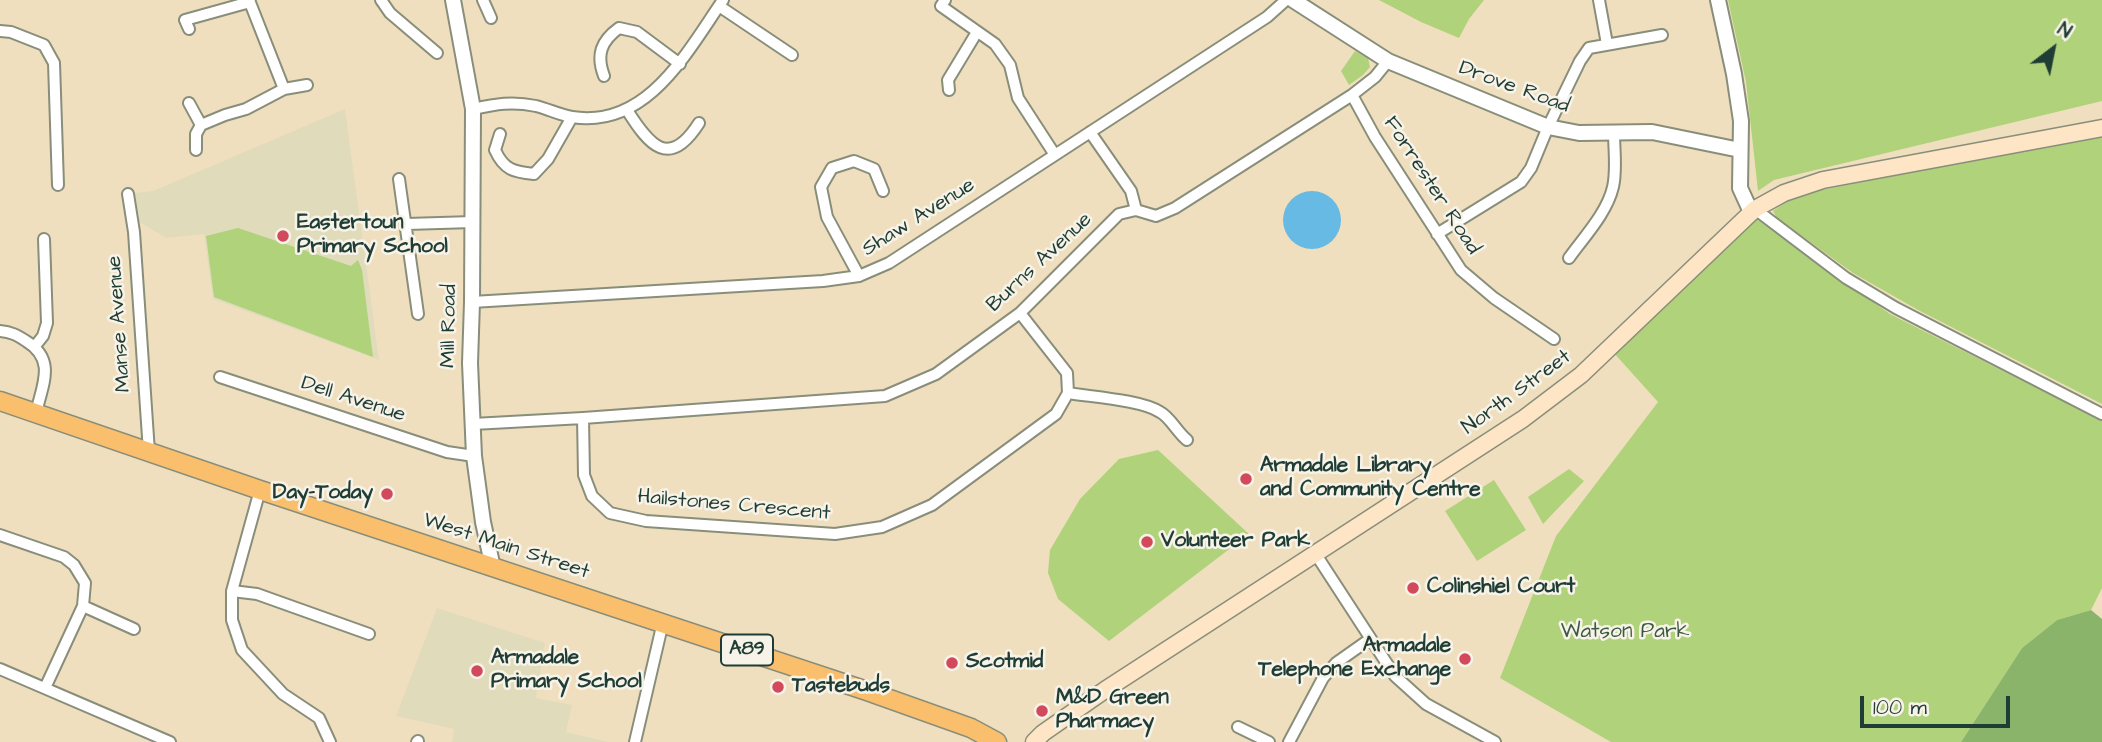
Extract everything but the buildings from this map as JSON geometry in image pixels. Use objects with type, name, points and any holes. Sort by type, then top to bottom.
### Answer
[{"type":"main road","name":"North Street","points":[[1034,742],[1105,690],[1523,419],[1577,378],[1753,210],[1784,193],[1823,180],[2102,128]]},
{"type":"main road","name":"West Main Street","points":[[0,401],[900,702],[971,728],[997,742]]},
{"type":"street","points":[[382,0],[390,13],[437,53]]},
{"type":"street","name":"Mill Road","points":[[453,0],[473,109],[470,363],[474,456],[483,522],[493,568]]},
{"type":"street","points":[[483,0],[491,18]]},
{"type":"street","points":[[945,0],[941,6],[995,44],[1010,65],[1018,98],[1055,155]]},
{"type":"street","name":"Shaw Avenue","points":[[472,302],[823,281],[859,276],[889,263],[1267,17],[1286,0]]},
{"type":"street","name":"Drove Road","points":[[1293,0],[1388,61],[1548,127],[1579,133],[1652,132],[1740,150]]},
{"type":"street","points":[[1599,0],[1607,44]]},
{"type":"street","points":[[1718,0],[1741,121],[1740,188],[1753,210],[1846,278],[1896,308],[2102,414]]},
{"type":"street","points":[[185,19],[249,1],[284,89]]},
{"type":"street","points":[[473,109],[503,102],[536,106],[572,117],[603,117],[627,110],[657,89],[680,64],[721,3],[792,55]]},
{"type":"street","points":[[604,76],[599,61],[600,50],[609,36],[620,28],[637,32],[680,64]]},
{"type":"street","points":[[0,31],[44,45],[54,63],[58,185]]},
{"type":"street","points":[[949,90],[947,80],[977,32]]},
{"type":"street","points":[[1437,234],[1521,182],[1531,168],[1548,127],[1589,48],[1662,35]]},
{"type":"street","points":[[1090,132],[1130,191],[1136,210],[1156,216],[1175,208],[1353,95],[1375,78],[1388,61]]},
{"type":"street","points":[[196,150],[196,134],[201,125],[246,109],[284,89],[307,85]]},
{"type":"street","name":"Forrester Road","points":[[1353,95],[1375,136],[1461,270],[1494,298],[1554,339]]},
{"type":"street","points":[[189,103],[201,125]]},
{"type":"street","points":[[627,110],[643,135],[661,148],[677,148],[688,140],[699,123]]},
{"type":"street","points":[[500,134],[495,150],[501,163],[517,172],[534,174],[548,159],[572,117]]},
{"type":"street","points":[[1569,258],[1593,225],[1612,191],[1614,132]]},
{"type":"street","points":[[859,276],[827,217],[821,187],[832,168],[854,161],[874,169],[883,191]]},
{"type":"street","points":[[400,179],[418,314]]},
{"type":"street","name":"Manse Avenue","points":[[128,194],[134,232],[149,453]]},
{"type":"street","name":"Burns Avenue","points":[[473,424],[885,396],[936,374],[1020,313],[1119,214],[1136,210]]},
{"type":"street","points":[[407,224],[473,222]]},
{"type":"street","points":[[34,346],[43,336],[47,323],[44,239]]},
{"type":"street","points":[[1020,313],[1067,373],[1068,393],[1143,405],[1163,413],[1176,432],[1187,440]]},
{"type":"street","points":[[0,331],[13,333],[44,356],[45,373],[36,413]]},
{"type":"street","name":"Dell Avenue","points":[[220,377],[447,452],[474,456]]},
{"type":"street","name":"Hailstones Crescent","points":[[583,418],[584,475],[592,496],[610,513],[646,521],[835,534],[882,527],[932,505],[1056,414],[1068,393]]},
{"type":"street","points":[[260,490],[232,592],[232,620],[242,650],[283,694],[319,718],[330,742]]},
{"type":"street","points":[[0,535],[64,557],[74,565],[85,583],[83,606],[45,688]]},
{"type":"street","points":[[1315,553],[1395,676],[1426,704],[1495,742]]},
{"type":"street","points":[[232,592],[257,594],[369,634]]},
{"type":"street","points":[[83,606],[134,629]]},
{"type":"street","points":[[635,742],[663,622]]},
{"type":"street","points":[[1289,742],[1323,678],[1336,663],[1370,639]]},
{"type":"street","points":[[0,669],[170,742]]},
{"type":"street","points":[[1238,727],[1269,742]]},
{"type":"shaded area","name":"Eastertoun Primary School","points":[[345,109],[379,360],[213,299],[204,234],[166,238],[136,220],[134,193],[153,191]]},
{"type":"shaded area","name":"Armadale Primary School","points":[[437,608],[545,643],[536,698],[572,705],[566,732],[608,742],[452,742],[454,729],[396,716]]},
{"type":"green space","points":[[1379,0],[1484,0],[1459,38]]},
{"type":"green space","points":[[1728,0],[2102,0],[2102,101],[1774,180],[1758,191],[1746,82]]},
{"type":"green space","points":[[1355,51],[1368,58],[1370,67],[1349,85],[1341,71]]},
{"type":"green space","points":[[2102,135],[2102,404],[1918,310],[1853,273],[1777,218],[1773,211],[1796,195]]},
{"type":"green space","name":"Watson Park","points":[[1755,218],[1890,314],[2102,421],[2102,588],[2091,610],[2057,620],[2022,648],[1961,742],[1611,742],[1500,678],[1556,536],[1658,402],[1613,352]]},
{"type":"green space","points":[[238,228],[351,266],[358,260],[362,270],[373,357],[214,297],[206,236]]},
{"type":"green space","name":"Volunteer Park","points":[[1158,450],[1249,534],[1109,641],[1058,599],[1048,573],[1050,550],[1080,499],[1119,459]]},
{"type":"green space","points":[[1569,469],[1584,481],[1543,524],[1528,497]]},
{"type":"green space","points":[[1494,480],[1526,530],[1477,561],[1445,511]]},
{"type":"green space","points":[[2091,610],[2102,619],[2102,742],[1961,742],[2022,648],[2057,620]]},
{"type":"water","points":[[1312,191],[1323,193],[1336,204],[1341,220],[1339,231],[1328,244],[1312,249],[1301,247],[1288,236],[1283,220],[1285,209],[1296,196]]},
{"type":"place","name":"Eastertoun Primary School","points":[[283,236]]},
{"type":"place","name":"Armadale Library and Community Centre","points":[[1246,479]]},
{"type":"place","name":"Day-Today","points":[[387,494]]},
{"type":"place","name":"Volunteer Park","points":[[1147,542]]},
{"type":"place","name":"Colinshiel Court","points":[[1413,588]]},
{"type":"place","name":"Armadale Telephone Exchange","points":[[1465,659]]},
{"type":"place","name":"Scotmid","points":[[952,663]]},
{"type":"place","name":"Armadale Primary School","points":[[477,671]]},
{"type":"place","name":"Tastebuds","points":[[778,687]]},
{"type":"place","name":"M&D Green Pharmacy","points":[[1042,711]]}]
